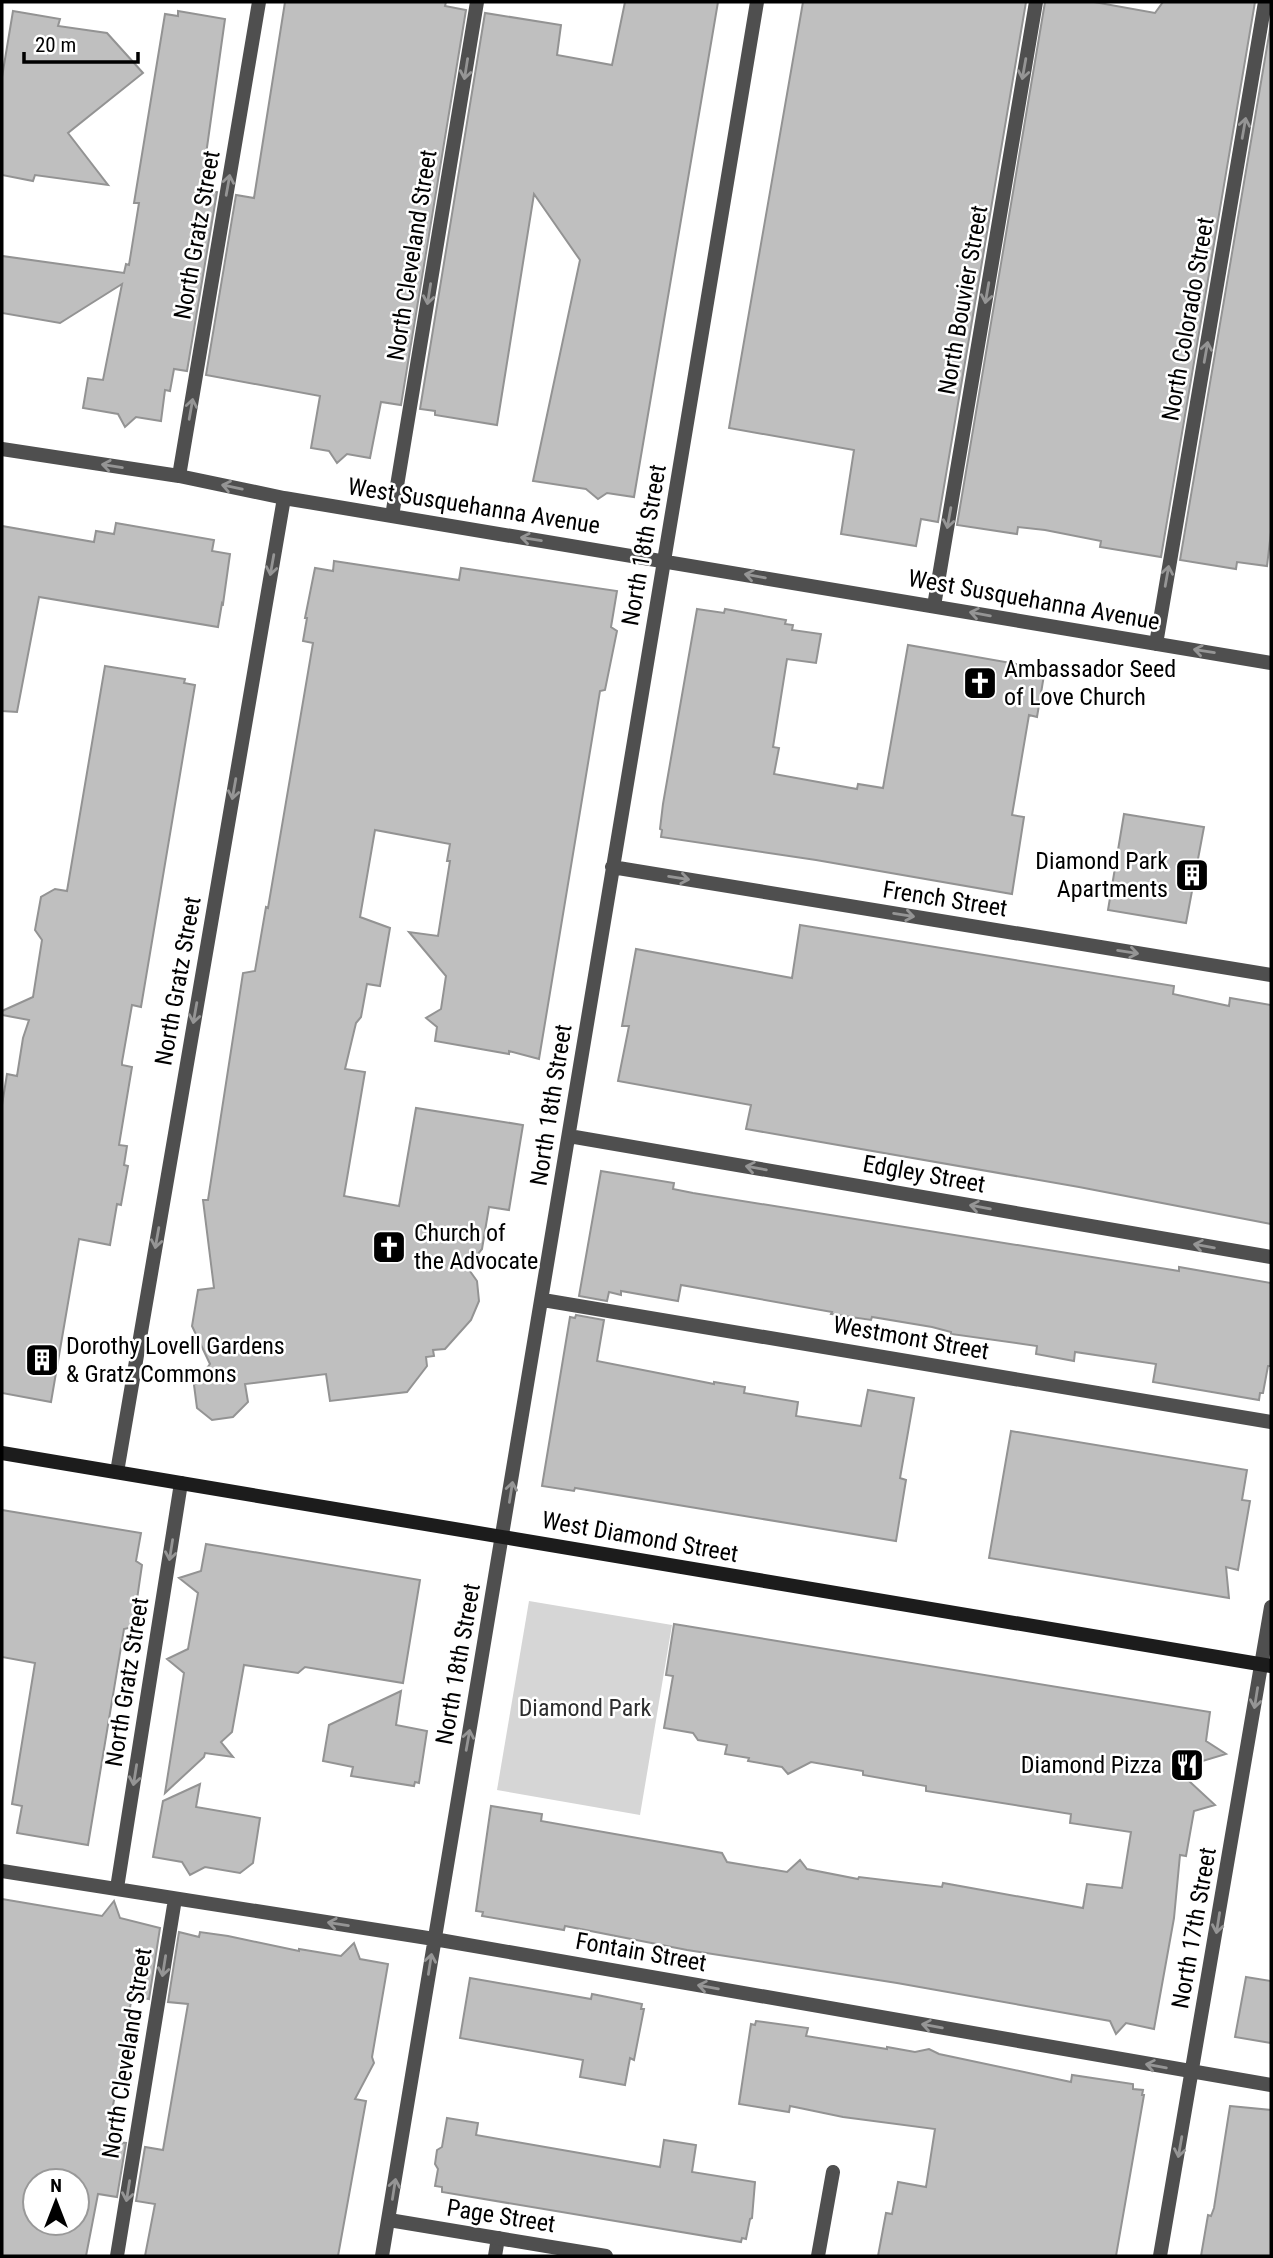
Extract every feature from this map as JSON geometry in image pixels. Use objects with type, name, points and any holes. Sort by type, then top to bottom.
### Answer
[{"type":"main road","name":"West Diamond Street","points":[[2,1453],[1266,1665]]},
{"type":"street","name":"North Gratz Street","points":[[179,476],[259,2]]},
{"type":"street","name":"North Cleveland Street","points":[[392,516],[477,2]]},
{"type":"street","name":"North 18th Street","points":[[382,2256],[757,2]]},
{"type":"street","name":"North Bouvier Street","points":[[934,606],[1036,2]]},
{"type":"street","name":"North Colorado Street","points":[[1156,644],[1265,2]]},
{"type":"street","name":"West Susquehanna Avenue","points":[[2,449],[179,476],[284,498],[1271,663]]},
{"type":"street","name":"North Gratz Street","points":[[117,1472],[284,498]]},
{"type":"street","name":"French Street","points":[[612,867],[1271,975]]},
{"type":"street","name":"Edgley Street","points":[[569,1136],[1271,1257]]},
{"type":"street","name":"Westmont Street","points":[[543,1300],[1271,1422]]},
{"type":"street","name":"North Gratz Street","points":[[117,1888],[181,1483]]},
{"type":"street","name":"North 17th Street","points":[[1160,2256],[1266,1665],[1271,1607]]},
{"type":"street","name":"Fontain Street","points":[[2,1871],[435,1939],[1271,2085]]},
{"type":"street","name":"North Cleveland Street","points":[[117,2256],[175,1899]]},
{"type":"street","points":[[818,2256],[833,2172]]},
{"type":"street","name":"Page Street","points":[[388,2220],[606,2256]]},
{"type":"street","points":[[495,2256],[498,2238]]},
{"type":"green space","name":"Diamond Park","points":[[529,1601],[672,1625],[640,1815],[497,1790]]},
{"type":"building","points":[[285,2],[446,2],[445,6],[466,10],[401,405],[381,402],[370,458],[347,454],[337,463],[329,451],[311,448],[320,396],[206,375],[236,195],[254,198]]},
{"type":"building","points":[[625,2],[718,2],[634,497],[607,493],[598,499],[586,489],[533,481],[580,260],[534,194],[497,425],[435,415],[435,411],[420,409],[485,13],[561,25],[557,55],[612,65]]},
{"type":"building","points":[[803,2],[1026,2],[938,522],[921,519],[916,546],[841,534],[854,450],[729,428]]},
{"type":"building","points":[[1045,2],[1094,2],[1155,13],[1163,2],[1255,2],[1161,557],[1100,547],[1101,541],[1045,530],[1018,527],[1017,534],[957,525]]},
{"type":"building","points":[[13,11],[60,19],[58,26],[107,33],[143,73],[68,133],[108,185],[35,175],[33,181],[2,175],[2,77]]},
{"type":"building","points":[[178,11],[225,19],[201,190],[217,192],[187,371],[174,369],[170,391],[165,390],[161,421],[136,417],[125,427],[118,414],[83,408],[88,378],[103,380],[122,284],[60,323],[2,313],[2,256],[124,273],[126,264],[129,265],[139,203],[134,203],[165,14],[178,16]]},
{"type":"building","points":[[1271,23],[1271,532],[1267,566],[1237,562],[1236,569],[1180,560]]},
{"type":"building","points":[[116,523],[214,540],[212,551],[230,554],[218,627],[39,597],[17,712],[2,711],[2,526],[94,542],[96,531],[114,534]]},
{"type":"building","points":[[334,561],[459,580],[461,568],[617,591],[611,627],[617,631],[605,690],[600,691],[539,1059],[509,1051],[509,1054],[435,1041],[437,1027],[426,1018],[441,1009],[446,976],[409,932],[438,936],[450,861],[447,861],[450,844],[375,830],[360,917],[390,928],[380,986],[367,984],[361,1017],[356,1023],[345,1069],[365,1072],[344,1196],[399,1206],[416,1108],[523,1125],[509,1210],[489,1207],[482,1249],[467,1267],[477,1281],[479,1301],[471,1320],[445,1349],[433,1350],[434,1356],[426,1357],[427,1366],[407,1392],[330,1401],[326,1374],[245,1384],[248,1402],[233,1417],[212,1420],[197,1408],[194,1385],[210,1364],[192,1326],[198,1290],[214,1288],[203,1200],[208,1200],[243,973],[255,971],[266,907],[268,908],[313,643],[303,641],[315,568],[333,571]]},
{"type":"building","points":[[697,609],[724,613],[725,609],[786,620],[785,624],[793,625],[792,630],[821,634],[816,663],[787,659],[773,747],[779,748],[774,774],[857,789],[858,784],[883,788],[908,645],[1045,669],[1037,717],[1029,715],[1012,815],[1024,817],[1012,894],[816,860],[661,837],[663,804]]},
{"type":"building","points":[[105,666],[185,679],[184,683],[195,685],[141,1007],[132,1005],[122,1062],[122,1065],[132,1067],[119,1145],[127,1146],[124,1165],[128,1166],[121,1205],[117,1204],[110,1245],[79,1239],[51,1402],[2,1393],[2,1105],[7,1074],[17,1076],[29,1020],[2,1015],[2,1011],[33,997],[42,940],[35,930],[41,897],[55,889],[67,891]]},
{"type":"building","points":[[1124,814],[1204,827],[1186,923],[1108,910]]},
{"type":"building","points":[[800,925],[1174,986],[1173,994],[1229,1006],[1230,998],[1271,1005],[1271,1224],[1079,1187],[746,1129],[751,1105],[618,1081],[629,1026],[622,1026],[636,949],[792,978]]},
{"type":"building","points":[[601,1171],[674,1183],[673,1189],[693,1193],[1179,1271],[1179,1267],[1271,1283],[1271,1366],[1268,1366],[1263,1393],[1260,1393],[1259,1400],[1153,1382],[1156,1364],[1075,1352],[1074,1361],[1036,1354],[1037,1346],[951,1334],[932,1327],[872,1317],[871,1320],[831,1314],[832,1312],[681,1285],[678,1301],[621,1291],[621,1295],[609,1292],[607,1301],[579,1296]]},
{"type":"building","points":[[576,1315],[604,1320],[597,1361],[714,1384],[745,1387],[744,1393],[798,1402],[796,1416],[861,1426],[868,1390],[914,1398],[900,1478],[906,1480],[896,1541],[575,1488],[574,1491],[542,1486],[570,1317],[575,1318]]},
{"type":"building","points":[[1011,1431],[1247,1470],[1242,1500],[1250,1501],[1238,1570],[1226,1567],[1229,1598],[989,1558]]},
{"type":"building","points":[[2,1510],[141,1533],[136,1561],[142,1565],[133,1627],[124,1629],[88,1845],[17,1833],[22,1806],[12,1804],[35,1663],[2,1657]]},
{"type":"building","points":[[206,1544],[420,1580],[403,1683],[305,1667],[298,1673],[244,1665],[232,1732],[221,1742],[233,1757],[205,1753],[204,1757],[165,1793],[184,1673],[167,1659],[188,1649],[198,1593],[179,1578],[201,1571]]},
{"type":"building","points":[[674,1624],[1210,1712],[1206,1741],[1226,1754],[1176,1769],[1215,1805],[1194,1811],[1186,1856],[1180,1855],[1174,1918],[1154,2029],[1126,2023],[1116,2034],[1110,2021],[897,1983],[687,1950],[565,1926],[564,1930],[482,1916],[483,1912],[476,1911],[491,1806],[542,1814],[541,1821],[722,1853],[727,1862],[787,1872],[800,1860],[807,1869],[858,1879],[942,1887],[943,1883],[1083,1908],[1087,1884],[1122,1888],[1131,1832],[1070,1823],[1071,1814],[926,1791],[926,1786],[863,1775],[863,1771],[811,1762],[788,1774],[782,1767],[725,1754],[727,1745],[698,1740],[693,1733],[664,1728],[673,1676],[666,1675]]},
{"type":"building","points":[[401,1691],[396,1725],[427,1731],[419,1783],[415,1782],[414,1786],[351,1776],[353,1767],[323,1761],[329,1725]]},
{"type":"building","points":[[200,1784],[196,1807],[260,1818],[253,1863],[240,1873],[205,1867],[190,1875],[182,1862],[153,1857],[163,1801]]},
{"type":"building","points":[[2,1899],[102,1916],[114,1901],[120,1918],[160,1928],[149,1999],[132,1996],[107,2141],[126,2143],[117,2197],[98,2194],[91,2230],[91,2167],[21,2167],[21,2237],[90,2237],[86,2256],[2,2256]]},
{"type":"building","points":[[179,1932],[199,1937],[200,1932],[228,1936],[299,1951],[341,1956],[354,1943],[360,1959],[388,1964],[372,2057],[374,2063],[355,2099],[366,2101],[338,2256],[145,2256],[155,2204],[136,2201],[145,2147],[163,2150],[188,2004],[168,2002]]},
{"type":"building","points":[[1246,1977],[1271,1981],[1271,2043],[1235,2037]]},
{"type":"building","points":[[470,1978],[591,1999],[592,1994],[642,2004],[641,2009],[644,2009],[634,2060],[630,2058],[625,2085],[580,2077],[583,2060],[460,2038]]},
{"type":"building","points":[[756,2021],[808,2028],[806,2036],[915,2052],[929,2049],[939,2054],[1071,2082],[1072,2075],[1133,2084],[1133,2089],[1143,2090],[1116,2256],[878,2256],[886,2213],[892,2214],[898,2182],[926,2187],[935,2129],[843,2117],[790,2106],[789,2112],[739,2104],[751,2024],[755,2025]]},
{"type":"building","points":[[1230,2106],[1271,2110],[1271,2256],[1201,2256],[1208,2215],[1211,2216],[1214,2208]]},
{"type":"building","points":[[447,2118],[478,2123],[476,2135],[660,2167],[664,2140],[696,2145],[692,2172],[755,2182],[752,2218],[746,2239],[742,2238],[741,2242],[442,2192],[442,2187],[435,2186],[438,2169],[435,2164],[437,2150],[442,2147]]},
{"type":"place","name":"Ambassador Seed of Love Church","points":[[980,683]]},
{"type":"place","name":"Diamond Park Apartments","points":[[1192,875]]},
{"type":"place","name":"Church of the Advocate","points":[[389,1247]]},
{"type":"place","name":"Dorothy Lovell Gardens & Gratz Commons","points":[[42,1360]]},
{"type":"place","name":"Diamond Pizza","points":[[1187,1765]]}]
